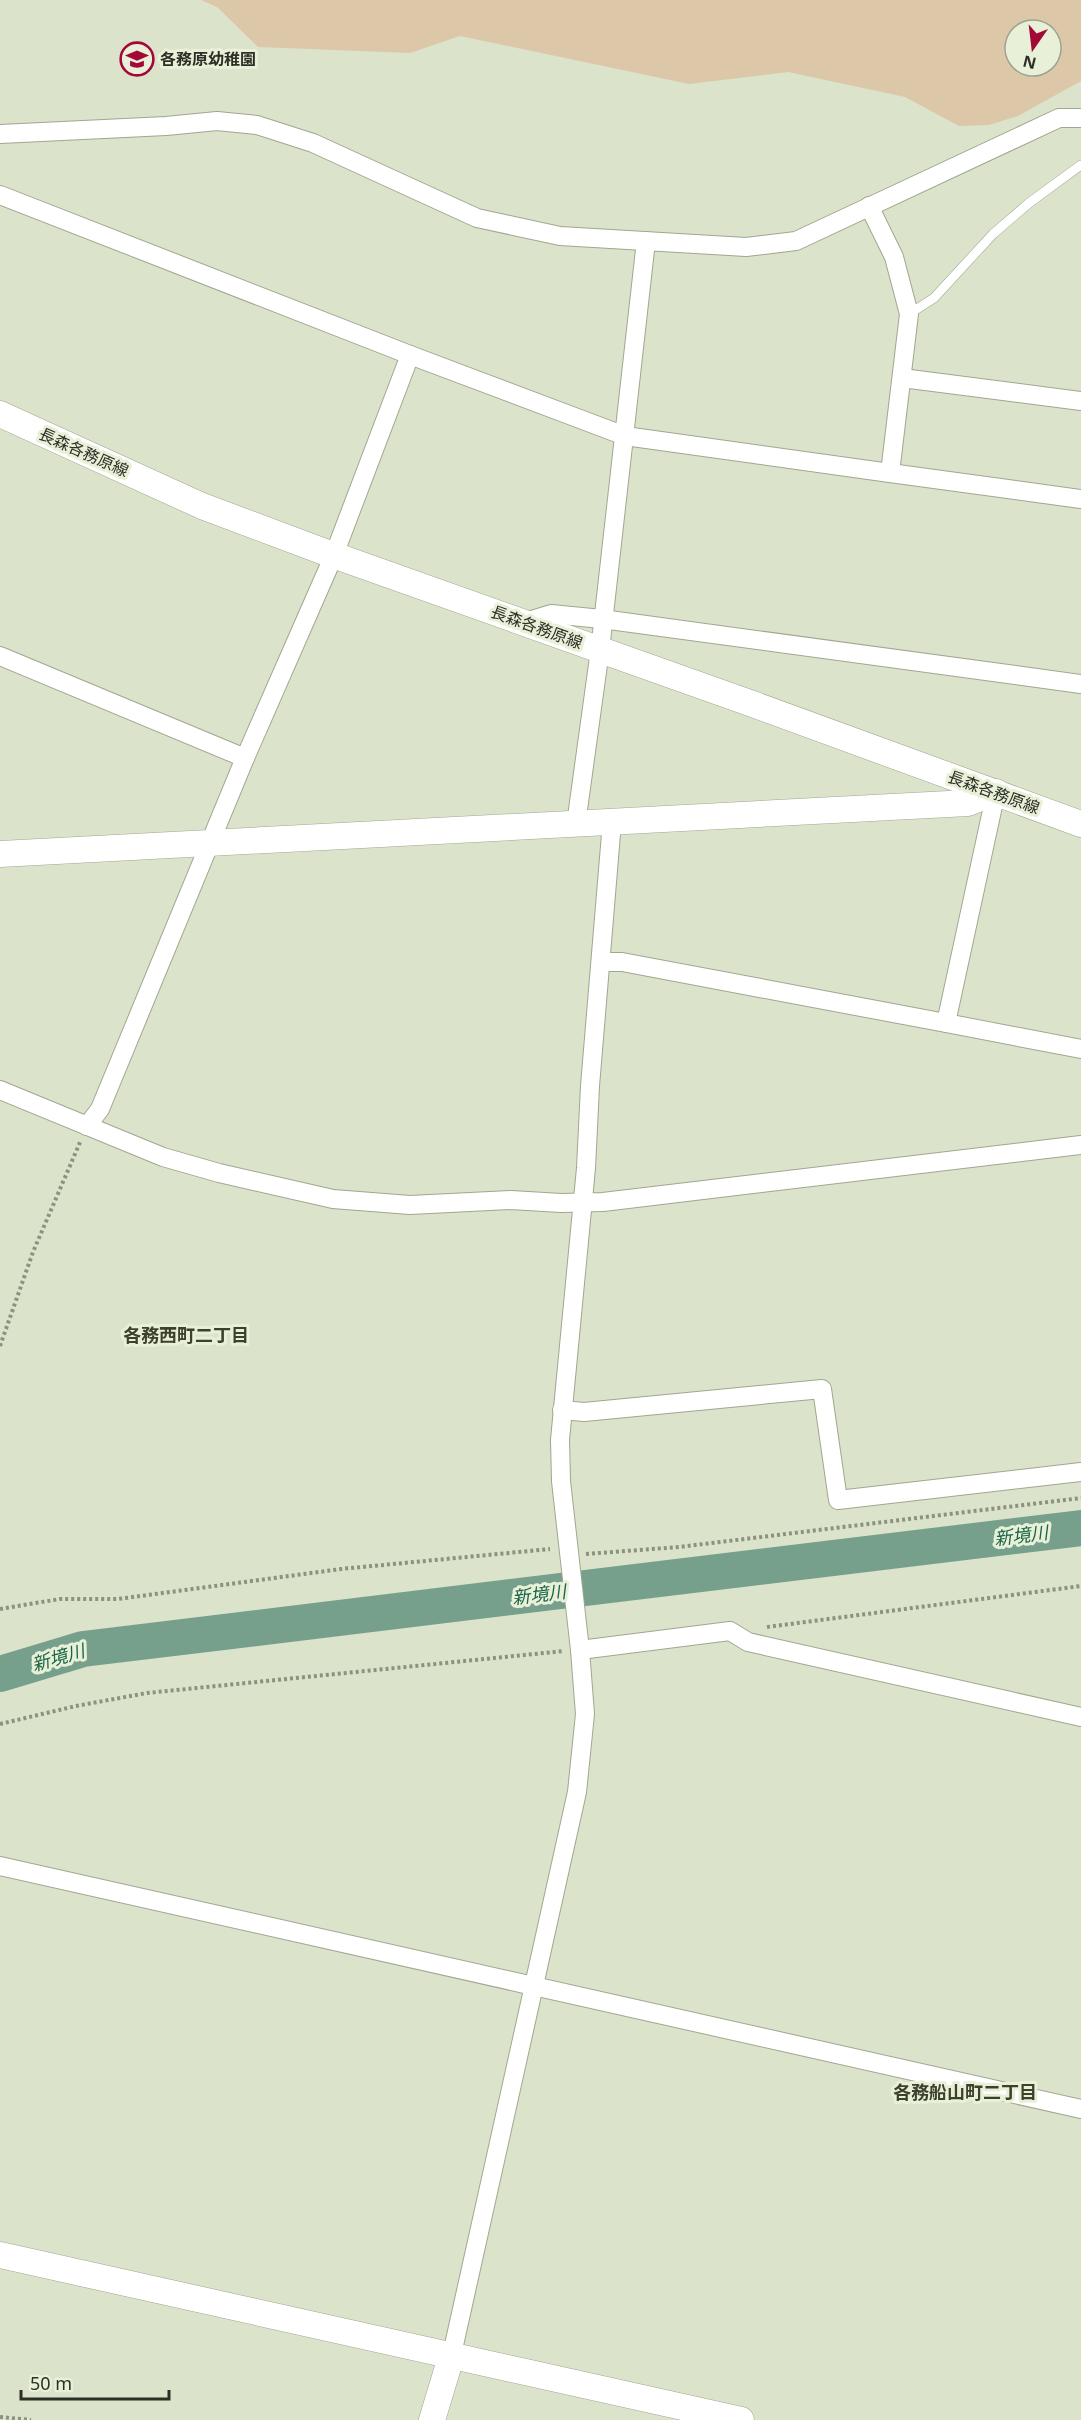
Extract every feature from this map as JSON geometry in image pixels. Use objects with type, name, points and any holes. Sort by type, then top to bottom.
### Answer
[{"type":"street","points":[[0,135],[217,121],[257,125],[313,142],[477,218],[560,236],[746,247],[796,241],[1059,118],[1081,118]]},
{"type":"street","points":[[0,195],[625,436],[1081,500]]},
{"type":"street","points":[[869,206],[894,257],[909,314],[890,473]]},
{"type":"street","points":[[576,824],[600,650],[646,241]]},
{"type":"street","points":[[87,1126],[100,1109],[245,758],[334,555],[410,355]]},
{"type":"street","points":[[902,378],[1081,401]]},
{"type":"street","name":"長森各務原線","points":[[0,414],[202,506],[1081,824]]},
{"type":"street","points":[[525,622],[551,614],[602,618],[1081,684]]},
{"type":"street","points":[[0,656],[245,758]]},
{"type":"street","points":[[0,854],[210,841],[968,803],[996,792]]},
{"type":"street","points":[[946,1023],[996,792]]},
{"type":"street","points":[[432,2420],[452,2354],[577,1792],[585,1714],[580,1650],[567,1548],[560,1440],[583,1202],[612,822]]},
{"type":"street","points":[[601,962],[622,962],[1081,1049]]},
{"type":"street","points":[[0,1090],[163,1157],[219,1173],[333,1199],[410,1205],[511,1200],[603,1202],[1081,1145]]},
{"type":"street","points":[[562,1410],[584,1412],[822,1389],[838,1500],[1081,1472]]},
{"type":"street","points":[[580,1650],[730,1631],[748,1642],[1081,1717]]},
{"type":"street","points":[[0,1866],[1081,2109]]},
{"type":"street","points":[[0,2255],[741,2420]]},
{"type":"lane","points":[[909,314],[934,298],[993,234],[1029,203],[1081,165]]},
{"type":"path","points":[[0,1346],[33,1252],[87,1126]]},
{"type":"path","points":[[0,1609],[60,1599],[118,1599],[341,1569],[567,1548],[582,1555],[679,1547],[1081,1498]]},
{"type":"path","points":[[765,1627],[1081,1586]]},
{"type":"path","points":[[0,1724],[76,1706],[147,1693],[580,1650]]},
{"type":"path","points":[[0,2416],[31,2420]]},
{"type":"shaded area","points":[[201,0],[1081,0],[1081,81],[1018,116],[989,125],[959,126],[905,97],[788,72],[689,84],[460,36],[410,53],[258,47],[217,7]]},
{"type":"waterway","name":"新境川","points":[[0,1674],[83,1649],[1081,1528]]},
{"type":"place","name":"各務原幼稚園","points":[[137,59]]},
{"type":"district","name":"各務西町二丁目","points":[[186,1335]]},
{"type":"district","name":"各務船山町二丁目","points":[[965,2092]]}]
